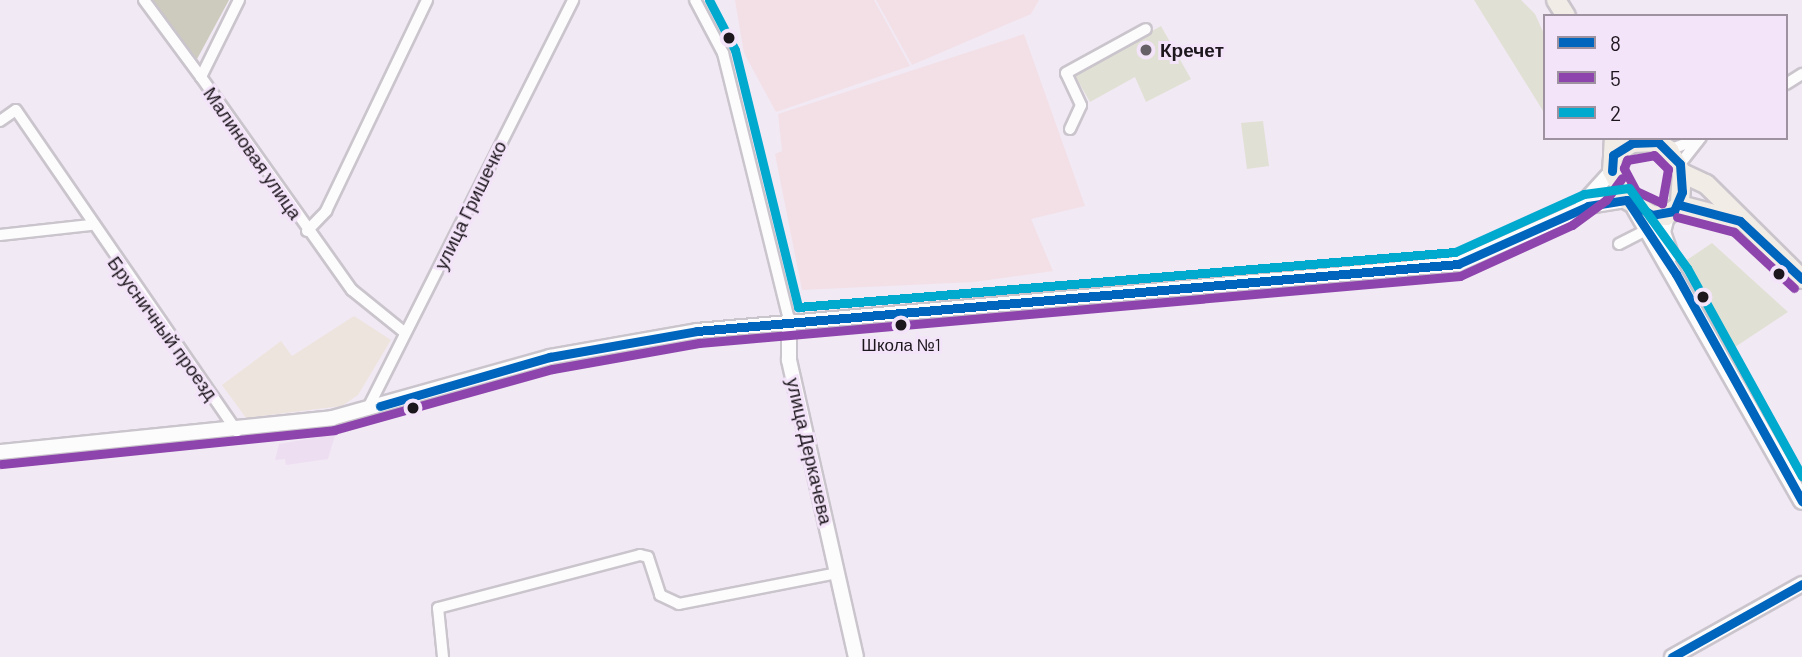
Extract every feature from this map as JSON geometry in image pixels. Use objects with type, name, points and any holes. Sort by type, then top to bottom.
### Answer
[{"type":"main road","points":[[1802,279],[1740,221],[1706,184],[1668,154],[1632,143],[1613,155],[1631,204],[1676,274],[1802,501]]},
{"type":"main road","points":[[1668,154],[1673,210],[1664,245],[1676,274]]},
{"type":"main road","points":[[1631,204],[1740,221]]},
{"type":"street","points":[[144,0],[201,77]]},
{"type":"street","name":"Малиновая улица","points":[[239,0],[201,77],[307,231],[352,290],[404,332]]},
{"type":"street","name":"Малиновая улица","points":[[307,231],[326,211],[427,0]]},
{"type":"street","name":"улица Гришечко","points":[[367,410],[573,0]]},
{"type":"street","points":[[695,0],[723,53],[789,320]]},
{"type":"street","points":[[1070,129],[1081,105],[1066,74],[1146,29]]},
{"type":"street","name":"Брусничный проезд","points":[[0,121],[16,110],[90,225],[237,431]]},
{"type":"street","points":[[1668,154],[1698,140]]},
{"type":"street","points":[[1668,154],[1698,140]]},
{"type":"street","points":[[1566,215],[1598,191],[1613,155]]},
{"type":"street","points":[[0,452],[237,431],[367,410],[581,350],[789,320],[1458,264],[1604,200],[1631,204]]},
{"type":"street","points":[[0,235],[90,225]]},
{"type":"street","points":[[1619,244],[1646,230]]},
{"type":"street","name":"улица Деркачева","points":[[789,320],[789,359],[856,657]]},
{"type":"street","points":[[443,657],[438,608],[640,555],[648,557],[660,595],[679,604],[838,577]]},
{"type":"street","points":[[1672,657],[1802,584]]},
{"type":"shaded area","points":[[150,0],[229,0],[197,59]]},
{"type":"shaded area","points":[[735,0],[874,0],[910,66],[776,112],[744,53]]},
{"type":"shaded area","points":[[876,0],[1039,0],[1031,14],[912,65]]},
{"type":"shaded area","points":[[1474,0],[1521,0],[1535,14],[1543,32],[1543,111]]},
{"type":"shaded area","name":"Кречет","points":[[1161,26],[1191,79],[1146,102],[1135,77],[1090,102],[1074,74]]},
{"type":"shaded area","points":[[1024,34],[1085,206],[1031,219],[1053,271],[974,282],[802,290],[775,154],[782,151],[778,114]]},
{"type":"shaded area","points":[[1263,121],[1269,166],[1247,169],[1241,123]]},
{"type":"shaded area","points":[[1712,243],[1788,312],[1732,349],[1684,271],[1684,262]]},
{"type":"shaded area","points":[[354,316],[391,340],[358,395],[342,406],[246,418],[222,385],[281,341],[292,356]]},
{"type":"shaded area","points":[[319,432],[336,432],[328,459],[286,465],[285,459],[275,460],[279,444],[319,437]]},
{"type":"transit line","name":"2","points":[[709,0],[735,50],[798,307],[1455,252],[1584,194],[1629,188],[1687,268],[1802,476]]},
{"type":"transit line","name":"8","points":[[1612,171],[1613,155],[1632,143],[1658,142],[1680,164],[1682,192],[1674,211],[1652,215],[1627,200]]},
{"type":"transit line","name":"5","points":[[1654,155],[1668,169],[1662,203],[1636,191],[1624,168],[1627,160],[1654,155]]},
{"type":"transit line","name":"5","points":[[1,464],[334,430],[553,369],[699,343],[1460,276],[1572,225],[1606,200],[1622,178]]},
{"type":"transit line","name":"8","points":[[1627,200],[1676,274],[1802,501]]},
{"type":"transit line","name":"8","points":[[380,406],[550,357],[697,331],[1458,264],[1588,206],[1627,200]]},
{"type":"transit line","name":"8","points":[[1680,205],[1740,221],[1802,279]]},
{"type":"transit line","name":"5","points":[[1677,217],[1734,232],[1794,288]]},
{"type":"transit line","name":"8","points":[[1672,657],[1802,584]]},
{"type":"place","name":"Кречет","points":[[1146,50]]},
{"type":"place","name":"Школа №1","points":[[901,325]]}]
